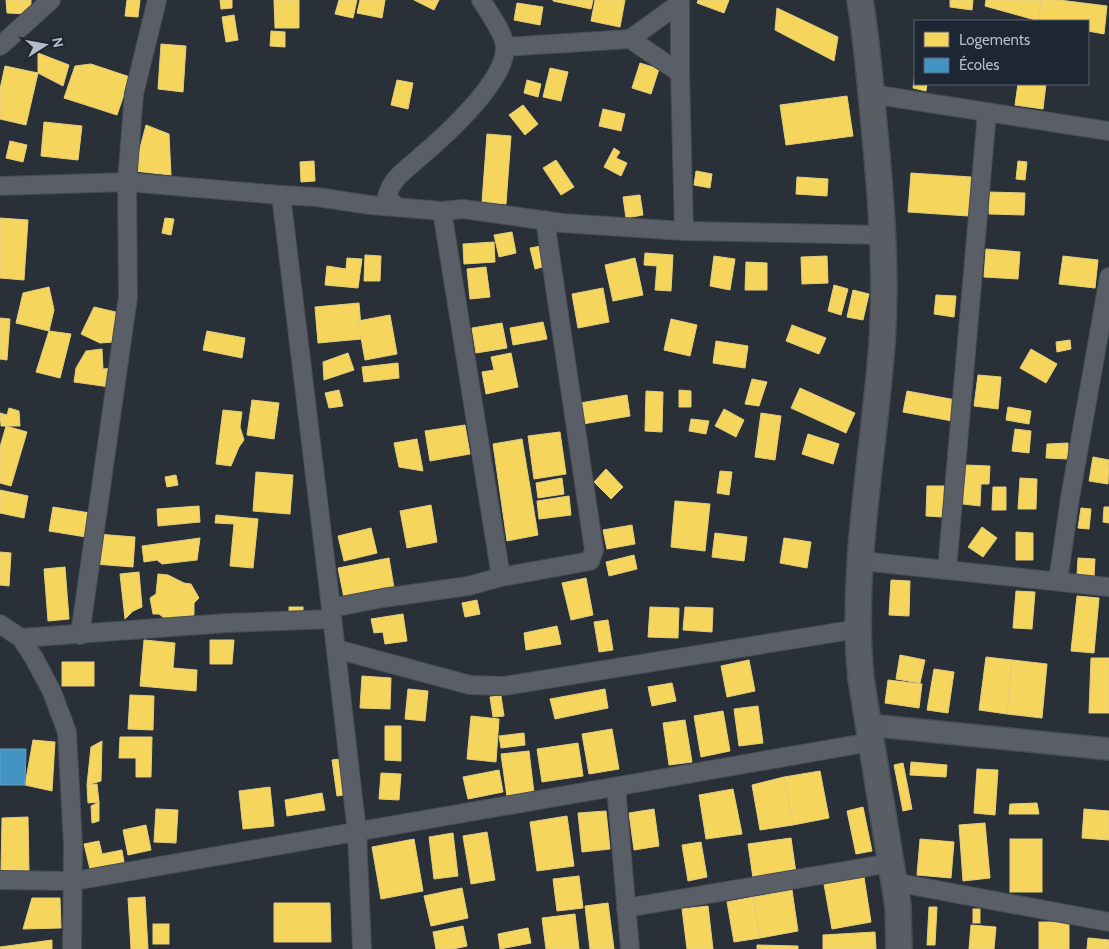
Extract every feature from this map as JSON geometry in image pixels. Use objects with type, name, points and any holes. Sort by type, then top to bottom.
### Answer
[{"type":"main road","points":[[860,0],[872,94],[885,279],[882,343],[861,560],[858,630],[861,679],[898,906],[900,949]]},
{"type":"street","points":[[0,46],[51,0]]},
{"type":"street","points":[[80,635],[128,297],[127,182],[134,94],[157,0]]},
{"type":"street","points":[[397,207],[387,196],[389,186],[397,176],[445,136],[490,85],[501,68],[505,47],[495,22],[481,0]]},
{"type":"street","points":[[505,47],[630,40],[680,2]]},
{"type":"street","points":[[680,2],[684,230]]},
{"type":"street","points":[[630,40],[680,72]]},
{"type":"street","points":[[872,94],[1109,131]]},
{"type":"street","points":[[947,570],[987,112]]},
{"type":"street","points":[[0,186],[127,182],[281,195],[317,196],[442,211],[463,208],[562,223],[684,230],[883,235]]},
{"type":"street","points":[[281,195],[332,613],[356,832],[362,949]]},
{"type":"street","points":[[442,211],[501,577]]},
{"type":"street","points":[[21,638],[80,635],[332,613],[383,598],[468,586],[501,577],[590,561],[594,550],[545,220]]},
{"type":"street","points":[[1058,581],[1070,498],[1109,278]]},
{"type":"street","points":[[861,560],[1109,587]]},
{"type":"street","points":[[0,624],[21,638],[52,692],[67,732],[74,881],[72,949]]},
{"type":"street","points":[[336,649],[470,685],[504,686],[858,630]]},
{"type":"street","points":[[0,880],[74,881],[616,786],[870,734],[1109,749]]},
{"type":"street","points":[[616,786],[630,949]]},
{"type":"street","points":[[626,908],[892,872],[1109,922]]},
{"type":"building: Logements","points":[[6,0],[31,0],[31,14],[7,13]]},
{"type":"building: Logements","points":[[127,0],[140,0],[138,17],[125,16]]},
{"type":"building: Logements","points":[[220,0],[232,0],[232,8],[221,9]]},
{"type":"building: Logements","points":[[274,0],[299,0],[299,28],[275,28]]},
{"type":"building: Logements","points":[[339,0],[357,0],[353,18],[335,14]]},
{"type":"building: Logements","points":[[360,0],[385,0],[382,18],[357,13]]},
{"type":"building: Logements","points":[[414,0],[439,0],[434,10]]},
{"type":"building: Logements","points":[[553,0],[593,0],[591,9]]},
{"type":"building: Logements","points":[[595,0],[625,0],[620,27],[591,21]]},
{"type":"building: Logements","points":[[698,0],[729,0],[724,13],[697,3]]},
{"type":"building: Logements","points":[[950,0],[973,0],[972,10],[950,7]]},
{"type":"building: Logements","points":[[986,0],[1041,0],[1039,20],[985,6]]},
{"type":"building: Logements","points":[[1041,0],[1059,0],[1107,6],[1104,34],[1089,31],[1089,20],[1039,20]]},
{"type":"building: Logements","points":[[517,3],[543,7],[540,25],[514,20]]},
{"type":"building: Logements","points":[[777,8],[838,37],[834,61],[775,30]]},
{"type":"building: Logements","points":[[234,15],[238,40],[226,42],[222,17]]},
{"type":"building: Logements","points":[[271,31],[285,32],[285,47],[270,46]]},
{"type":"building: Logements","points":[[161,44],[186,46],[183,92],[158,89]]},
{"type":"building: Logements","points":[[38,53],[69,65],[63,86],[38,73]]},
{"type":"building: Logements","points":[[640,63],[659,69],[651,94],[632,88]]},
{"type":"building: Logements","points":[[91,64],[130,77],[117,115],[64,98],[75,66]]},
{"type":"building: Logements","points":[[5,66],[38,73],[26,125],[0,119],[0,89]]},
{"type":"building: Logements","points":[[550,68],[568,72],[561,101],[543,97]]},
{"type":"building: Logements","points":[[397,80],[413,83],[408,109],[391,105]]},
{"type":"building: Logements","points":[[527,80],[541,84],[538,97],[524,93]]},
{"type":"building: Logements","points":[[914,80],[914,85],[927,85],[926,91],[913,88]]},
{"type":"building: Logements","points":[[1018,85],[1046,85],[1043,109],[1015,105]]},
{"type":"building: Logements","points":[[847,96],[853,136],[786,145],[780,105]]},
{"type":"building: Logements","points":[[523,105],[538,124],[525,135],[509,115]]},
{"type":"building: Logements","points":[[603,109],[625,114],[621,131],[599,126]]},
{"type":"building: Logements","points":[[44,122],[82,126],[78,160],[41,156]]},
{"type":"building: Logements","points":[[146,125],[169,134],[171,175],[134,171]]},
{"type":"building: Logements","points":[[487,134],[511,136],[506,204],[482,202]]},
{"type":"building: Logements","points":[[10,141],[27,145],[23,162],[6,158]]},
{"type":"building: Logements","points":[[614,148],[620,152],[616,158],[627,163],[621,176],[604,167]]},
{"type":"building: Logements","points":[[556,160],[574,187],[561,195],[543,168]]},
{"type":"building: Logements","points":[[314,161],[315,181],[301,182],[300,162]]},
{"type":"building: Logements","points":[[1018,161],[1027,162],[1025,180],[1016,179]]},
{"type":"building: Logements","points":[[696,171],[712,174],[710,188],[694,185]]},
{"type":"building: Logements","points":[[911,173],[971,177],[969,216],[908,212]]},
{"type":"building: Logements","points":[[797,177],[828,179],[827,196],[796,194]]},
{"type":"building: Logements","points":[[989,192],[1025,193],[1024,215],[989,214]]},
{"type":"building: Logements","points":[[640,195],[643,215],[626,218],[623,197]]},
{"type":"building: Logements","points":[[0,218],[28,220],[24,280],[0,278]]},
{"type":"building: Logements","points":[[165,218],[174,219],[171,235],[162,233]]},
{"type":"building: Logements","points":[[512,232],[516,253],[499,257],[494,235]]},
{"type":"building: Logements","points":[[494,242],[495,262],[464,264],[463,244]]},
{"type":"building: Logements","points":[[541,246],[546,266],[535,269],[530,248]]},
{"type":"building: Logements","points":[[986,249],[1020,252],[1018,279],[984,277]]},
{"type":"building: Logements","points":[[645,253],[673,255],[671,291],[655,290],[657,266],[644,265]]},
{"type":"building: Logements","points":[[365,255],[381,256],[380,281],[364,281]]},
{"type":"building: Logements","points":[[714,256],[735,259],[730,290],[710,286]]},
{"type":"building: Logements","points":[[827,256],[828,283],[802,284],[801,257]]},
{"type":"building: Logements","points":[[1063,256],[1098,260],[1095,288],[1059,284]]},
{"type":"building: Logements","points":[[347,258],[362,259],[358,288],[325,285],[327,266],[346,269]]},
{"type":"building: Logements","points":[[635,258],[643,295],[613,301],[605,265]]},
{"type":"building: Logements","points":[[746,262],[767,263],[767,290],[745,290]]},
{"type":"building: Logements","points":[[486,267],[490,297],[470,299],[467,269]]},
{"type":"building: Logements","points":[[834,285],[848,289],[841,315],[828,311]]},
{"type":"building: Logements","points":[[49,287],[54,310],[49,331],[16,323],[23,293]]},
{"type":"building: Logements","points":[[603,288],[609,322],[578,328],[572,294]]},
{"type":"building: Logements","points":[[853,290],[869,294],[863,320],[847,317]]},
{"type":"building: Logements","points":[[936,295],[956,296],[954,317],[934,314]]},
{"type":"building: Logements","points":[[359,303],[362,339],[318,343],[315,307]]},
{"type":"building: Logements","points":[[94,307],[120,313],[114,342],[100,343],[81,334]]},
{"type":"building: Logements","points":[[390,315],[397,354],[365,360],[358,321]]},
{"type":"building: Logements","points":[[0,318],[10,319],[7,360],[0,359]]},
{"type":"building: Logements","points":[[671,319],[697,325],[690,356],[664,350]]},
{"type":"building: Logements","points":[[543,322],[547,339],[513,345],[510,328]]},
{"type":"building: Logements","points":[[502,323],[507,348],[476,353],[472,328]]},
{"type":"building: Logements","points":[[792,325],[826,338],[819,354],[786,341]]},
{"type":"building: Logements","points":[[49,331],[71,334],[60,378],[36,372]]},
{"type":"building: Logements","points":[[207,331],[245,338],[242,358],[203,350]]},
{"type":"building: Logements","points":[[1070,340],[1071,349],[1057,352],[1056,342]]},
{"type":"building: Logements","points":[[716,341],[748,346],[745,368],[713,363]]},
{"type":"building: Logements","points":[[102,349],[103,369],[113,368],[110,387],[74,382],[76,368],[86,351]]},
{"type":"building: Logements","points":[[1031,349],[1057,364],[1046,383],[1020,368]]},
{"type":"building: Logements","points":[[348,353],[354,370],[324,380],[323,362]]},
{"type":"building: Logements","points":[[511,353],[518,387],[486,394],[482,372],[494,370],[491,357]]},
{"type":"building: Logements","points":[[398,363],[399,378],[364,382],[362,367]]},
{"type":"building: Logements","points":[[978,375],[1001,377],[998,409],[974,406]]},
{"type":"building: Logements","points":[[752,379],[767,382],[759,406],[745,404]]},
{"type":"building: Logements","points":[[800,388],[855,413],[846,433],[791,408]]},
{"type":"building: Logements","points":[[339,390],[343,406],[329,408],[325,393]]},
{"type":"building: Logements","points":[[679,390],[691,391],[691,407],[679,407]]},
{"type":"building: Logements","points":[[646,391],[663,392],[662,432],[645,431]]},
{"type":"building: Logements","points":[[907,391],[956,400],[952,421],[903,412]]},
{"type":"building: Logements","points":[[627,395],[630,416],[583,424],[580,403]]},
{"type":"building: Logements","points":[[252,400],[279,403],[274,439],[247,435]]},
{"type":"building: Logements","points":[[1008,407],[1031,411],[1029,424],[1006,420]]},
{"type":"building: Logements","points":[[9,408],[19,411],[20,426],[1,426],[0,413],[7,415]]},
{"type":"building: Logements","points":[[724,409],[744,420],[736,437],[715,426]]},
{"type":"building: Logements","points":[[223,410],[242,412],[240,427],[244,440],[231,466],[216,464]]},
{"type":"building: Logements","points":[[761,413],[781,416],[775,460],[755,457]]},
{"type":"building: Logements","points":[[691,419],[709,421],[706,434],[689,431]]},
{"type":"building: Logements","points":[[465,425],[470,454],[430,461],[425,431]]},
{"type":"building: Logements","points":[[6,426],[27,432],[11,486],[0,483],[0,447]]},
{"type":"building: Logements","points":[[1015,429],[1031,431],[1029,453],[1012,451]]},
{"type":"building: Logements","points":[[560,432],[566,474],[534,479],[528,436]]},
{"type":"building: Logements","points":[[808,434],[839,444],[833,464],[802,454]]},
{"type":"building: Logements","points":[[417,439],[423,471],[399,467],[394,443]]},
{"type":"building: Logements","points":[[522,439],[538,535],[507,541],[493,444]]},
{"type":"building: Logements","points":[[1068,443],[1068,459],[1046,458],[1047,444]]},
{"type":"building: Logements","points":[[1093,457],[1109,460],[1108,484],[1089,481]]},
{"type":"building: Logements","points":[[965,465],[990,466],[989,484],[981,484],[980,506],[963,504]]},
{"type":"building: Logements","points":[[606,469],[623,487],[611,499],[594,482]]},
{"type":"building: Logements","points":[[720,471],[732,472],[729,495],[717,493]]},
{"type":"building: Logements","points":[[256,472],[293,475],[290,514],[253,511]]},
{"type":"building: Logements","points":[[176,475],[178,485],[167,487],[165,477]]},
{"type":"building: Logements","points":[[562,478],[564,494],[538,498],[536,483]]},
{"type":"building: Logements","points":[[1020,478],[1037,479],[1036,509],[1018,509]]},
{"type":"building: Logements","points":[[927,486],[944,486],[943,517],[926,516]]},
{"type":"building: Logements","points":[[993,487],[1006,487],[1006,510],[992,510]]},
{"type":"building: Logements","points":[[0,490],[28,496],[24,518],[0,513]]},
{"type":"building: Logements","points":[[569,496],[571,515],[539,519],[537,501]]},
{"type":"building: Logements","points":[[675,501],[710,504],[705,551],[671,547]]},
{"type":"building: Logements","points":[[431,505],[437,542],[407,548],[400,511]]},
{"type":"building: Logements","points":[[199,506],[200,522],[158,526],[157,509]]},
{"type":"building: Logements","points":[[53,507],[90,513],[86,537],[49,531]]},
{"type":"building: Logements","points":[[1104,507],[1109,507],[1109,523],[1103,522]]},
{"type":"building: Logements","points":[[1081,508],[1091,509],[1089,529],[1078,528]]},
{"type":"building: Logements","points":[[216,515],[258,519],[253,568],[230,566],[234,524],[215,523]]},
{"type":"building: Logements","points":[[632,525],[635,544],[607,549],[603,530]]},
{"type":"building: Logements","points":[[982,527],[997,538],[983,557],[968,547]]},
{"type":"building: Logements","points":[[371,528],[377,553],[344,561],[338,536]]},
{"type":"building: Logements","points":[[1016,532],[1033,533],[1033,560],[1016,560]]},
{"type":"building: Logements","points":[[715,533],[747,537],[744,561],[712,557]]},
{"type":"building: Logements","points":[[97,534],[135,537],[133,567],[95,564]]},
{"type":"building: Logements","points":[[200,538],[197,560],[162,564],[157,560],[144,562],[142,546]]},
{"type":"building: Logements","points":[[784,538],[811,542],[807,568],[780,563]]},
{"type":"building: Logements","points":[[0,552],[11,553],[9,586],[0,585]]},
{"type":"building: Logements","points":[[634,555],[637,569],[609,576],[606,562]]},
{"type":"building: Logements","points":[[389,558],[394,588],[344,598],[338,568]]},
{"type":"building: Logements","points":[[1078,558],[1095,559],[1094,576],[1077,575]]},
{"type":"building: Logements","points":[[65,567],[69,619],[48,621],[44,569]]},
{"type":"building: Logements","points":[[139,572],[142,607],[133,611],[125,619],[120,574]]},
{"type":"building: Logements","points":[[158,574],[168,575],[184,583],[191,584],[199,598],[194,603],[194,614],[190,625],[169,622],[159,614],[153,614],[150,598],[156,594]]},
{"type":"building: Logements","points":[[586,578],[593,615],[571,620],[562,583]]},
{"type":"building: Logements","points":[[891,580],[910,581],[909,616],[889,615]]},
{"type":"building: Logements","points":[[1016,591],[1035,592],[1032,629],[1013,628]]},
{"type":"building: Logements","points":[[1077,596],[1099,598],[1094,653],[1071,651]]},
{"type":"building: Logements","points":[[477,600],[480,614],[465,617],[462,603]]},
{"type":"building: Logements","points":[[289,607],[303,607],[303,613],[289,613]]},
{"type":"building: Logements","points":[[650,607],[679,608],[678,638],[648,637]]},
{"type":"building: Logements","points":[[685,607],[713,608],[712,632],[683,630]]},
{"type":"building: Logements","points":[[403,614],[407,641],[385,644],[383,632],[374,633],[371,619]]},
{"type":"building: Logements","points":[[608,620],[613,650],[599,652],[594,622]]},
{"type":"building: Logements","points":[[557,626],[561,644],[526,650],[524,633]]},
{"type":"building: Logements","points":[[144,640],[175,643],[173,668],[197,670],[196,691],[140,686]]},
{"type":"building: Logements","points":[[210,640],[234,640],[232,664],[210,664]]},
{"type":"building: Logements","points":[[900,655],[925,660],[920,683],[896,679]]},
{"type":"building: Logements","points":[[986,657],[1012,660],[1007,714],[979,710]]},
{"type":"building: Logements","points":[[1091,658],[1109,658],[1109,713],[1089,713]]},
{"type":"building: Logements","points":[[749,660],[755,691],[727,697],[721,666]]},
{"type":"building: Logements","points":[[1012,660],[1047,664],[1042,718],[1007,714]]},
{"type":"building: Logements","points":[[62,662],[94,662],[94,686],[62,686]]},
{"type":"building: Logements","points":[[934,669],[954,672],[948,713],[927,710]]},
{"type":"building: Logements","points":[[362,676],[391,678],[390,709],[360,708]]},
{"type":"building: Logements","points":[[888,680],[922,684],[919,708],[885,703]]},
{"type":"building: Logements","points":[[672,683],[676,701],[652,706],[648,687]]},
{"type":"building: Logements","points":[[408,689],[428,691],[425,721],[405,719]]},
{"type":"building: Logements","points":[[605,689],[608,708],[555,719],[550,699]]},
{"type":"building: Logements","points":[[130,695],[154,696],[153,730],[128,729]]},
{"type":"building: Logements","points":[[501,696],[504,716],[493,717],[490,697]]},
{"type":"building: Logements","points":[[758,706],[763,743],[739,746],[734,709]]},
{"type":"building: Logements","points":[[723,711],[730,751],[701,757],[694,716]]},
{"type":"building: Logements","points":[[471,716],[499,719],[496,762],[467,759]]},
{"type":"building: Logements","points":[[685,720],[692,762],[669,765],[663,723]]},
{"type":"building: Logements","points":[[385,726],[401,726],[401,761],[385,760]]},
{"type":"building: Logements","points":[[612,729],[619,769],[589,774],[582,734]]},
{"type":"building: Logements","points":[[524,733],[525,745],[501,748],[499,736]]},
{"type":"building: Logements","points":[[120,737],[152,737],[151,777],[136,777],[136,758],[119,758]]},
{"type":"building: Logements","points":[[33,740],[55,742],[52,791],[25,785]]},
{"type":"building: Logements","points":[[102,741],[101,781],[87,785],[91,747]]},
{"type":"building: Logements","points":[[578,743],[583,776],[542,782],[537,749]]},
{"type":"building: Logements","points":[[529,751],[534,793],[507,797],[501,754]]},
{"type":"building: Logements","points":[[340,759],[344,795],[337,796],[332,760]]},
{"type":"building: Logements","points":[[911,762],[947,765],[946,777],[910,775]]},
{"type":"building: Logements","points":[[903,763],[912,809],[903,811],[894,765]]},
{"type":"building: Logements","points":[[977,769],[998,770],[995,815],[974,813]]},
{"type":"building: Logements","points":[[499,770],[503,792],[468,799],[463,777]]},
{"type":"building: Logements","points":[[820,771],[829,818],[793,825],[784,777]]},
{"type":"building: Logements","points":[[381,773],[401,774],[399,800],[379,799]]},
{"type":"building: Logements","points":[[784,777],[793,825],[760,830],[752,785]]},
{"type":"building: Logements","points":[[97,784],[99,802],[88,803],[87,785]]},
{"type":"building: Logements","points":[[270,787],[274,826],[243,829],[239,791]]},
{"type":"building: Logements","points":[[733,789],[742,834],[706,839],[699,795]]},
{"type":"building: Logements","points":[[322,793],[325,810],[287,816],[285,800]]},
{"type":"building: Logements","points":[[99,802],[99,821],[92,823],[91,806]]},
{"type":"building: Logements","points":[[1037,803],[1039,814],[1009,814],[1010,804]]},
{"type":"building: Logements","points":[[863,807],[872,851],[856,854],[847,811]]},
{"type":"building: Logements","points":[[156,809],[178,810],[176,843],[154,842]]},
{"type":"building: Logements","points":[[654,809],[659,846],[634,850],[629,813]]},
{"type":"building: Logements","points":[[1084,809],[1109,811],[1109,840],[1082,838]]},
{"type":"building: Logements","points":[[606,811],[610,849],[582,852],[578,813]]},
{"type":"building: Logements","points":[[567,816],[574,866],[537,871],[530,822]]},
{"type":"building: Logements","points":[[28,817],[29,873],[1,871],[2,818]]},
{"type":"building: Logements","points":[[985,823],[990,878],[963,881],[959,825]]},
{"type":"building: Logements","points":[[146,825],[151,850],[128,855],[123,830]]},
{"type":"building: Logements","points":[[487,832],[495,880],[471,884],[463,836]]},
{"type":"building: Logements","points":[[453,833],[458,876],[434,879],[429,837]]},
{"type":"building: Logements","points":[[791,838],[796,873],[753,878],[748,844]]},
{"type":"building: Logements","points":[[414,839],[423,891],[381,899],[372,847]]},
{"type":"building: Logements","points":[[920,839],[954,842],[951,878],[917,875]]},
{"type":"building: Logements","points":[[1010,839],[1042,839],[1042,892],[1010,892]]},
{"type":"building: Logements","points":[[99,841],[102,854],[122,850],[124,862],[90,869],[84,844]]},
{"type":"building: Logements","points":[[701,842],[707,877],[688,881],[682,845]]},
{"type":"building: Logements","points":[[579,876],[583,908],[557,911],[553,879]]},
{"type":"building: Logements","points":[[864,877],[871,922],[832,929],[824,884]]},
{"type":"building: Logements","points":[[462,888],[468,918],[431,926],[424,896]]},
{"type":"building: Logements","points":[[792,890],[798,931],[760,938],[753,897]]},
{"type":"building: Logements","points":[[145,897],[148,949],[131,949],[128,898]]},
{"type":"building: Logements","points":[[753,897],[760,938],[734,942],[727,902]]},
{"type":"building: Logements","points":[[32,898],[60,898],[61,928],[23,929]]},
{"type":"building: Logements","points":[[274,903],[330,903],[331,942],[274,942]]},
{"type":"building: Logements","points":[[608,903],[614,949],[590,949],[585,906]]},
{"type":"building: Logements","points":[[708,906],[713,949],[687,949],[682,909]]},
{"type":"building: Logements","points":[[929,907],[937,907],[935,945],[927,945]]},
{"type":"building: Logements","points":[[973,909],[980,909],[980,923],[973,923]]},
{"type":"building: Logements","points":[[575,914],[579,949],[546,949],[542,918]]},
{"type":"building: Logements","points":[[1039,922],[1069,922],[1069,949],[1039,949]]},
{"type":"building: Logements","points":[[153,924],[169,924],[169,944],[153,944]]},
{"type":"building: Logements","points":[[971,925],[996,927],[994,949],[969,949]]},
{"type":"building: Logements","points":[[463,926],[467,946],[453,949],[436,949],[433,932]]},
{"type":"building: Logements","points":[[528,928],[531,943],[500,949],[498,934]]},
{"type":"building: Logements","points":[[875,932],[876,949],[823,949],[823,935]]},
{"type":"building: Logements","points":[[1088,938],[1109,940],[1109,949],[1087,949]]},
{"type":"building: Logements","points":[[52,940],[52,949],[0,949],[0,947]]},
{"type":"building: Logements","points":[[757,945],[798,946],[798,949],[757,949]]},
{"type":"building: Écoles","points":[[0,749],[26,749],[25,785],[0,785]]}]
